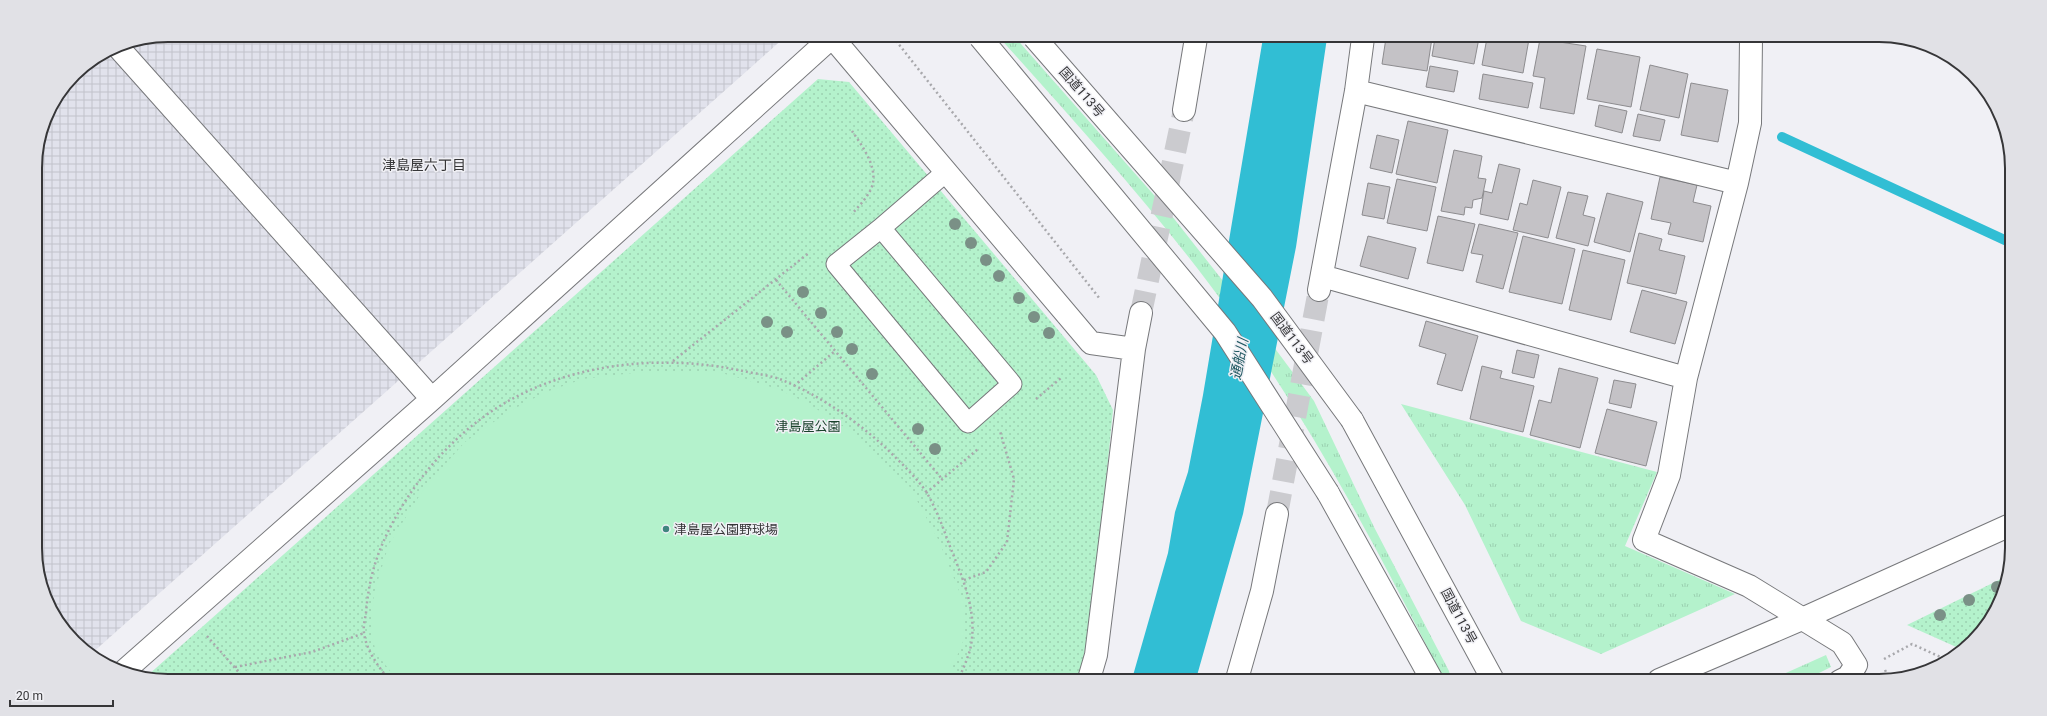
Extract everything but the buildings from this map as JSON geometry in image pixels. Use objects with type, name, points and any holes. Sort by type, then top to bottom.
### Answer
[{"type":"main road","points":[[128,667],[432,399],[826,42]]},
{"type":"main road","points":[[836,42],[1091,343],[1134,349]]},
{"type":"main road","points":[[984,42],[1225,332],[1328,493],[1429,674]]},
{"type":"main road","name":"国道113号","points":[[1038,42],[1262,298],[1352,420],[1490,674]]},
{"type":"main road","points":[[1184,110],[1195,42]]},
{"type":"main road","points":[[1362,42],[1356,91],[1320,283],[1686,378]]},
{"type":"main road","points":[[1751,42],[1750,123],[1737,183],[1686,378],[1669,475],[1644,540],[1749,586],[1842,643],[1856,665],[1850,674]]},
{"type":"main road","points":[[122,51],[432,399]]},
{"type":"main road","points":[[1356,91],[1737,183]]},
{"type":"main road","points":[[1090,674],[1096,655],[1134,349],[1141,313]]},
{"type":"main road","points":[[1238,674],[1262,591],[1277,514]]},
{"type":"main road","points":[[1673,674],[1802,619],[2005,527]]},
{"type":"lane","points":[[881,228],[1012,384],[968,422],[836,264],[881,228],[946,172]]},
{"type":"path","points":[[897,42],[1100,299]]},
{"type":"path","points":[[851,214],[871,190],[873,171],[866,151],[852,131]]},
{"type":"path","points":[[673,361],[811,252]]},
{"type":"path","points":[[776,280],[942,479]]},
{"type":"path","points":[[794,386],[835,351]]},
{"type":"path","points":[[385,674],[374,661],[364,633],[368,585],[380,548],[393,522],[408,495],[426,473],[465,433],[492,411],[522,394],[556,380],[591,370],[649,362],[673,361],[725,367],[781,380],[794,386],[836,409],[874,436],[915,477],[926,493],[939,517],[964,580],[972,614],[970,649],[961,674]]},
{"type":"path","points":[[964,580],[986,572],[1007,542],[1014,479],[1000,431]]},
{"type":"path","points":[[187,615],[241,674]]},
{"type":"path","points":[[235,666],[312,652],[364,633]]},
{"type":"path","points":[[1882,661],[1912,644],[1941,657]]},
{"type":"path","points":[[1884,667],[1887,674]]},
{"type":"shaded area","points":[[168,42],[779,42],[95,651],[73,631],[55,604],[44,572],[42,556],[42,160],[46,136],[55,112],[68,91],[85,73],[105,59],[136,46]]},
{"type":"green space","points":[[1003,42],[1019,42],[1168,211],[1256,323],[1314,401],[1374,527],[1450,674],[1441,674],[1396,586],[1345,493],[1319,448],[1262,359],[1232,315],[1177,243],[1149,208]]},
{"type":"green space","name":"津島屋公園","points":[[818,79],[849,82],[1096,375],[1113,410],[1093,612],[1079,674],[168,674],[151,673]]},
{"type":"green space","name":"津島屋公園野球場","points":[[673,371],[718,372],[778,389],[809,404],[856,435],[909,486],[939,541],[963,601],[964,639],[950,674],[393,674],[376,653],[371,631],[374,593],[389,544],[425,487],[465,442],[508,412],[546,392],[583,379],[633,373]]},
{"type":"green space","points":[[1401,404],[1657,472],[1625,546],[1735,594],[1601,654],[1521,621],[1465,505]]},
{"type":"green space","points":[[2001,579],[1988,611],[1979,625],[1957,647],[1907,625]]},
{"type":"green space","points":[[1826,655],[1831,667],[1817,674],[1783,674]]},
{"type":"water","name":"通船川","points":[[1262,42],[1326,42],[1296,247],[1243,514],[1197,674],[1133,674],[1168,553],[1175,512],[1188,472],[1203,395]]},
{"type":"waterway","points":[[1782,137],[2005,240]]},
{"type":"tunnel","points":[[1141,313],[1184,110]]},
{"type":"tunnel","points":[[1277,514],[1319,290]]},
{"type":"place","name":"津島屋公園野球場","points":[[666,529]]},
{"type":"district","name":"津島屋六丁目","points":[[424,165]]}]
